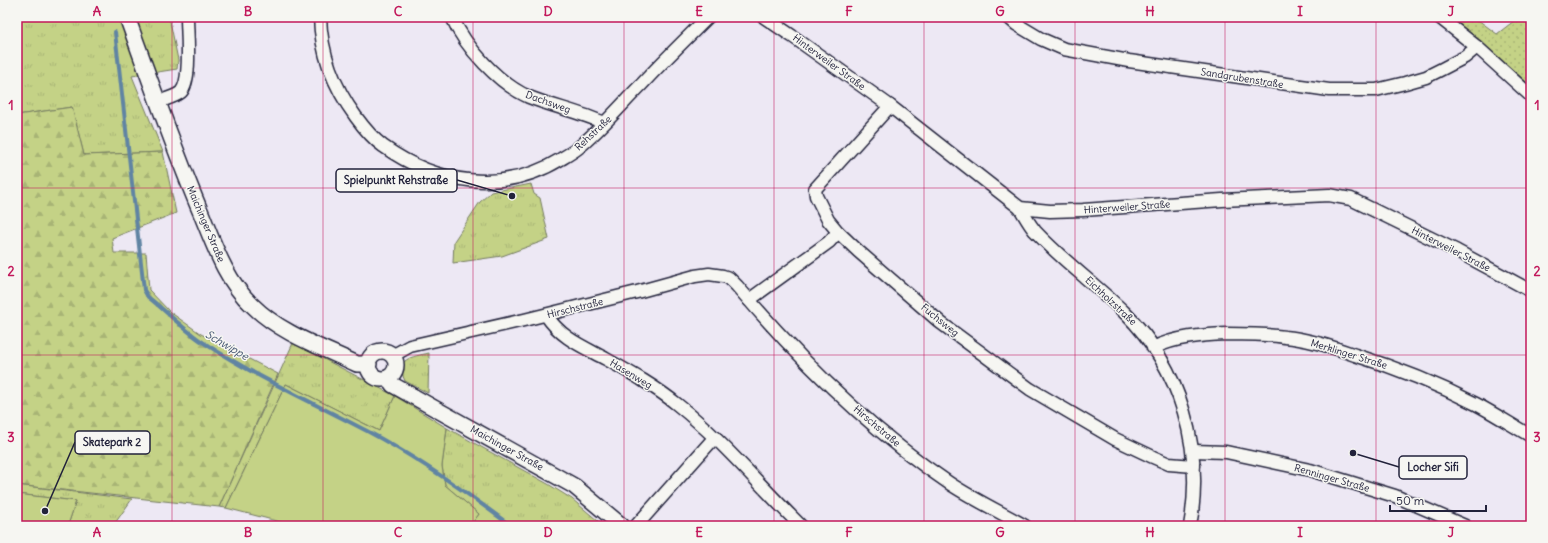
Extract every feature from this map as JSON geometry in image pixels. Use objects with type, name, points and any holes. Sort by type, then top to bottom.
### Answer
[{"type":"street","name":"Maichinger Straße","points":[[127,17],[158,102],[217,253],[250,304],[264,317],[278,326],[357,364],[369,364],[371,373],[375,377],[379,379],[388,378],[393,385],[574,486],[622,526]]},
{"type":"street","points":[[158,102],[176,95],[186,84],[188,56],[187,17]]},
{"type":"street","name":"Rehstraße","points":[[320,17],[322,44],[330,72],[336,86],[346,104],[375,140],[412,164],[429,172],[446,177],[476,181],[507,179],[523,176],[549,167],[578,149],[708,17]]},
{"type":"street","name":"Dachsweg","points":[[452,17],[463,38],[478,56],[495,74],[514,88],[528,96],[590,116],[604,123]]},
{"type":"street","name":"Hinterweiler Straße","points":[[764,17],[890,106],[1020,208],[1050,211],[1083,210],[1222,200],[1329,195],[1351,199],[1457,251],[1531,291]]},
{"type":"street","name":"Sandgrubenstraße","points":[[1008,17],[1016,24],[1041,39],[1064,49],[1137,62],[1329,90],[1376,90],[1426,77],[1465,57],[1477,47]]},
{"type":"street","points":[[1439,17],[1477,47],[1531,96]]},
{"type":"street","name":"Fuchsweg","points":[[890,106],[815,189],[816,196],[828,220],[838,232],[888,278],[941,322],[1030,389],[1115,439],[1134,448],[1169,464],[1194,466]]},
{"type":"street","name":"Eichholzstraße","points":[[1020,208],[1035,230],[1125,313],[1141,331],[1170,376],[1179,394],[1186,416],[1193,450],[1194,497],[1190,526]]},
{"type":"street","points":[[749,300],[829,242],[838,232]]},
{"type":"street","name":"Hirschstraße","points":[[392,356],[410,346],[546,315],[695,276],[709,274],[723,276],[729,278],[813,369],[874,425],[950,484],[1025,526]]},
{"type":"street","name":"Hasenweg","points":[[546,315],[560,333],[656,389],[677,404],[715,437],[757,483],[801,526]]},
{"type":"street","name":"Merklinger Straße","points":[[1153,348],[1163,343],[1180,339],[1213,335],[1250,334],[1286,337],[1328,346],[1384,364],[1429,382],[1476,404],[1531,436]]},
{"type":"street","points":[[369,364],[370,359],[376,353],[385,352],[392,356],[396,365],[395,370],[388,378]]},
{"type":"street","points":[[636,526],[715,437]]},
{"type":"street","name":"Renninger Straße","points":[[1193,450],[1226,452],[1310,470],[1395,496],[1465,526]]},
{"type":"green space","points":[[17,17],[166,17],[170,21],[178,60],[177,69],[132,76],[163,152],[84,155],[72,107],[17,115]]},
{"type":"green space","points":[[1447,17],[1474,17],[1497,34],[1519,17],[1531,17],[1531,89],[1484,46]]},
{"type":"green space","points":[[72,107],[84,155],[163,152],[176,213],[112,238],[114,253],[146,253],[149,290],[170,312],[201,334],[278,374],[219,507],[17,485],[17,115]]},
{"type":"green space","points":[[531,184],[534,194],[540,198],[549,239],[502,256],[453,263],[454,241],[480,202],[491,192]]},
{"type":"green space","points":[[293,343],[395,396],[379,431],[286,384],[226,508],[219,507]]},
{"type":"green space","points":[[429,353],[428,393],[405,381],[402,373],[402,367],[406,360]]},
{"type":"green space","points":[[286,384],[379,431],[395,396],[447,428],[442,466],[445,485],[479,514],[470,526],[296,526],[226,508]]},
{"type":"green space","points":[[447,428],[548,484],[572,499],[604,526],[470,526],[479,514],[445,485],[442,466]]},
{"type":"green space","points":[[17,485],[132,499],[113,526],[70,526],[69,522],[76,501],[17,494]]},
{"type":"green space","points":[[17,494],[76,501],[69,522],[70,526],[17,526]]},
{"type":"waterway","name":"Schwippe","points":[[115,32],[144,290],[148,297],[204,343],[264,378],[405,452],[459,488],[511,526]]},
{"type":"place","name":"Spielpunkt Rehstraße","points":[[512,196]]},
{"type":"place","name":"Locher Sifi","points":[[1353,453]]},
{"type":"place","name":"Skatepark 2","points":[[45,511]]}]
